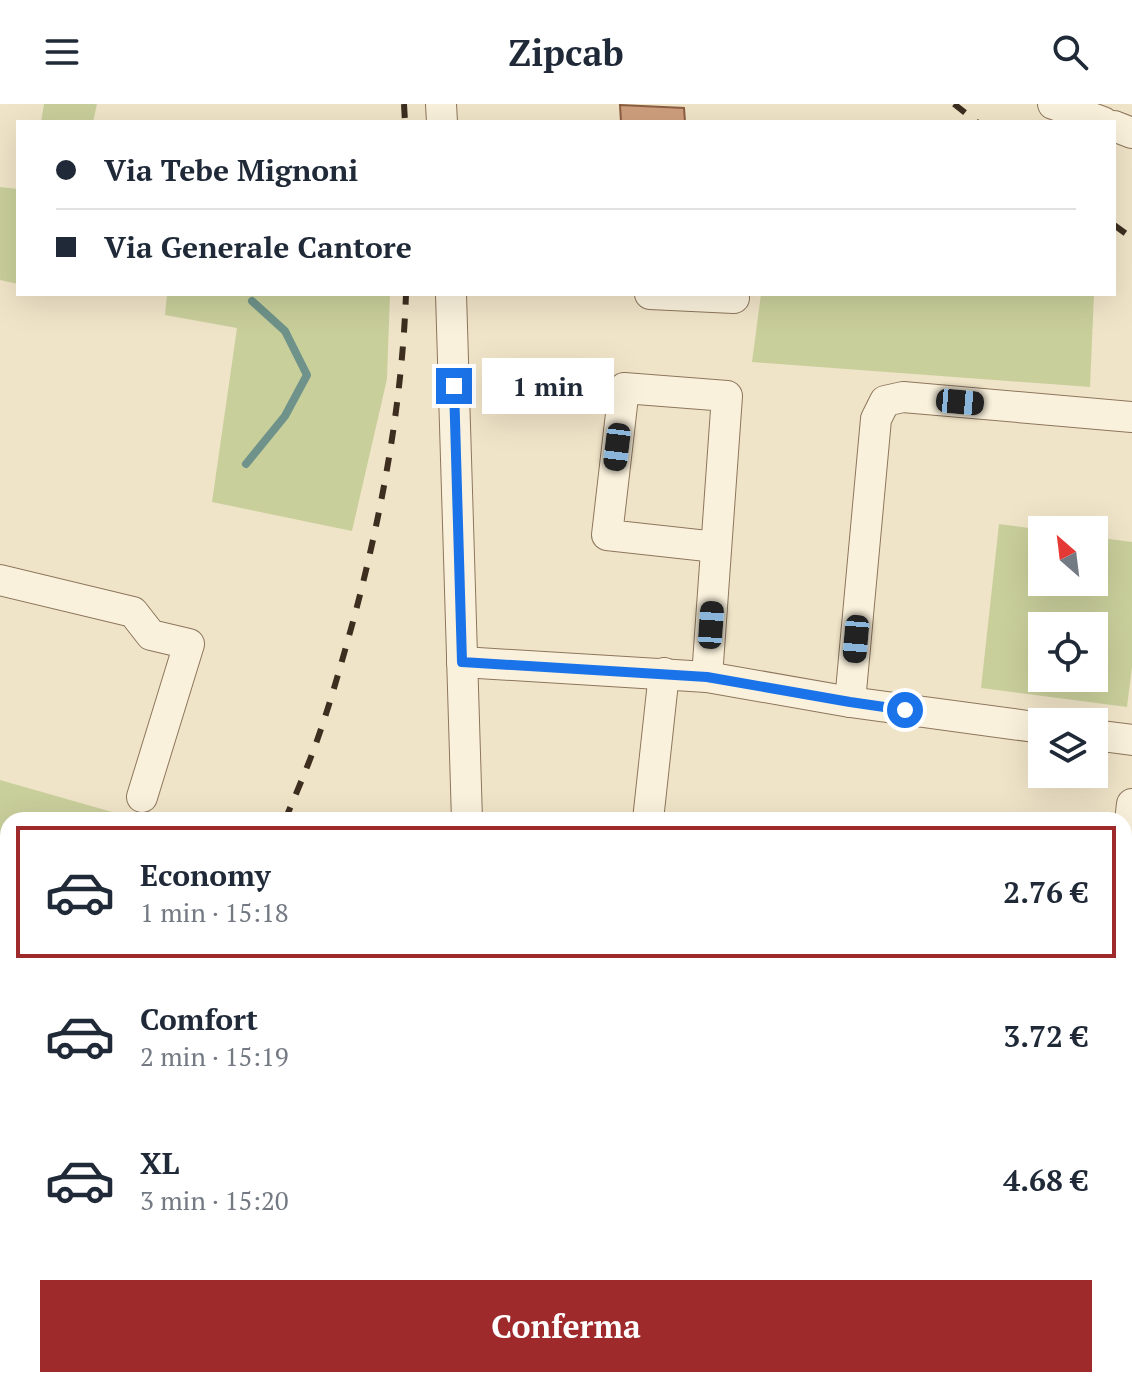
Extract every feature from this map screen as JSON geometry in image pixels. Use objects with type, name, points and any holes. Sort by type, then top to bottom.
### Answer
[{"type":"street","points":[[1053,104],[1097,120]]},
{"type":"street","points":[[451,296],[467,812]]},
{"type":"street","points":[[692,296],[734,298]]},
{"type":"street","points":[[707,677],[727,396],[624,388],[607,535],[716,547]]},
{"type":"street","points":[[850,702],[876,419],[885,401],[903,397],[1132,417]]},
{"type":"street","points":[[0,580],[133,612],[151,635],[189,644],[142,797]]},
{"type":"street","points":[[462,662],[707,677],[850,702],[1028,726]]},
{"type":"street","points":[[649,812],[664,673]]},
{"type":"street","points":[[1108,737],[1132,740]]},
{"type":"green space","points":[[44,104],[97,104],[93,120],[41,120]]},
{"type":"green space","points":[[0,187],[16,189],[16,284],[0,280]]},
{"type":"green space","points":[[167,296],[390,296],[387,379],[352,531],[212,502],[237,328],[165,315]]},
{"type":"green space","points":[[761,296],[1094,296],[1090,387],[752,362]]},
{"type":"green space","points":[[999,524],[1028,528],[1028,596],[1108,596],[1108,539],[1132,542],[1132,667],[1127,707],[981,688]]},
{"type":"green space","points":[[0,780],[112,812],[0,812]]},
{"type":"building","points":[[620,105],[684,108],[685,120],[621,120]]},
{"type":"waterway","points":[[246,464],[285,416],[307,375],[285,331],[252,301]]},
{"type":"railway","points":[[404,104],[405,120]]},
{"type":"railway","points":[[954,104],[974,120]]},
{"type":"railway","points":[[1116,226],[1132,238]]},
{"type":"railway","points":[[288,812],[331,699],[373,538],[395,417],[406,296]]},
{"type":"route","points":[[454,386],[462,662],[707,677],[905,710]]}]
